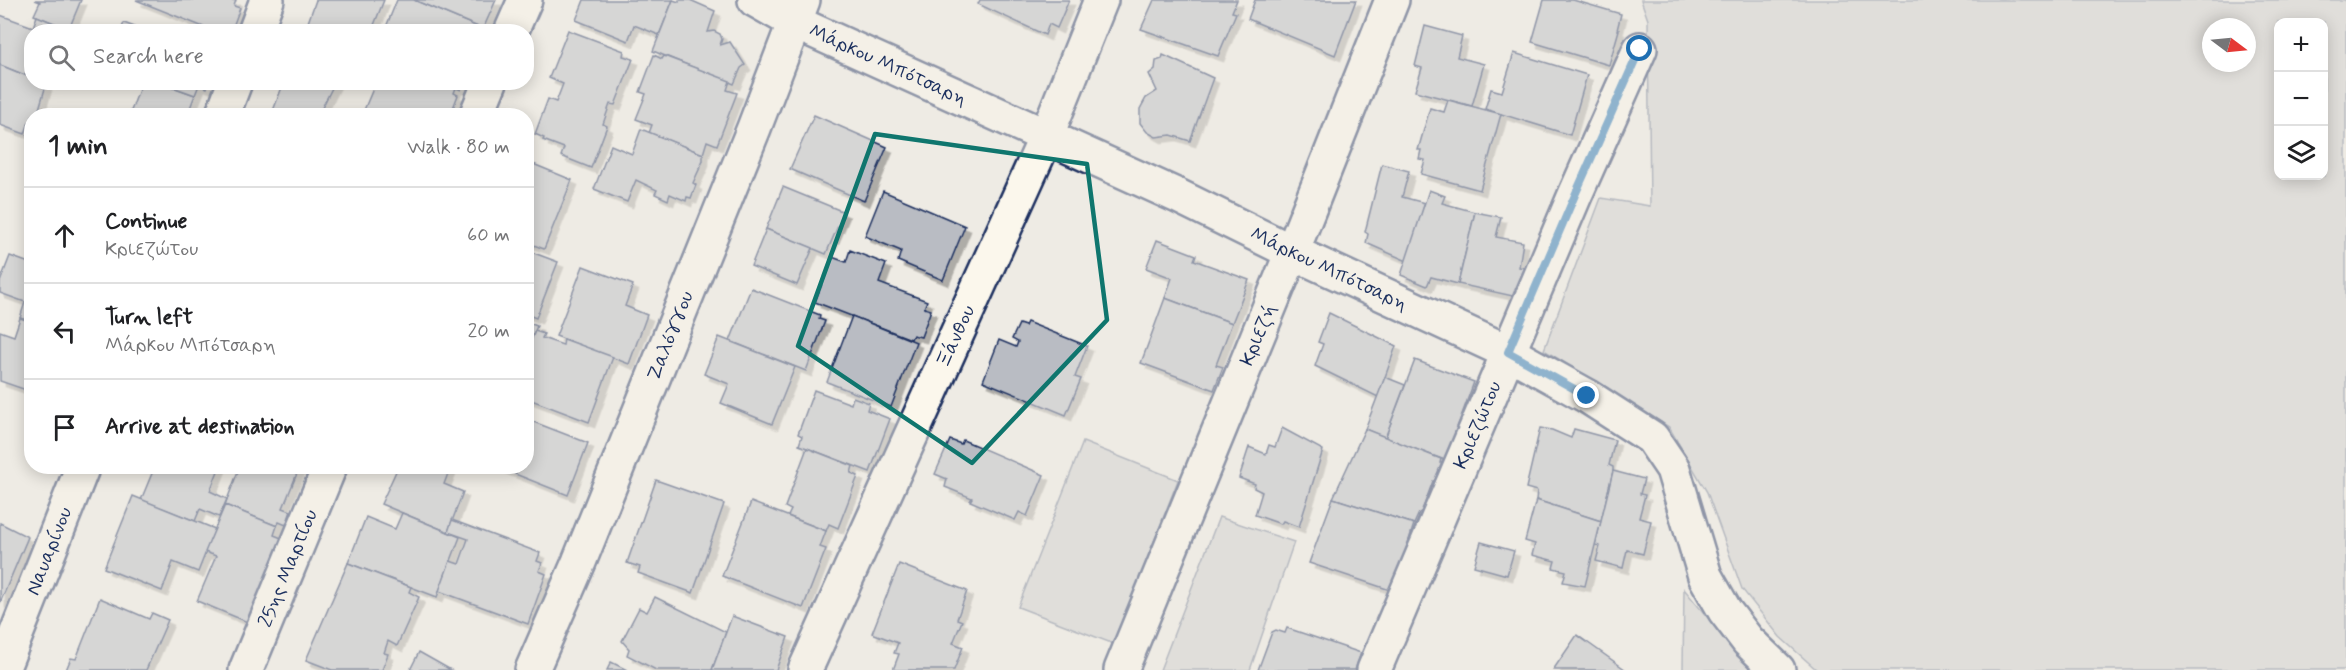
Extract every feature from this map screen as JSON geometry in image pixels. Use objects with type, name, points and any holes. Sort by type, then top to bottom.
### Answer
[{"type":"street","points":[[258,24],[267,0]]},
{"type":"street","points":[[515,24],[525,0]]},
{"type":"street","name":"Μάρκου Μπότσαρη","points":[[755,0],[798,11],[1046,136],[1508,352],[1587,396],[1652,438],[1673,469],[1706,576],[1725,611],[1748,641],[1778,670]]},
{"type":"street","name":"Ξάνθου","points":[[806,670],[1046,136],[1101,0]]},
{"type":"street","name":"Κριεζή","points":[[1121,670],[1392,0]]},
{"type":"street","name":"Ζαλόγγου","points":[[532,670],[579,562],[754,128],[798,11]]},
{"type":"street","name":"Κριεζώτου","points":[[1374,670],[1575,195],[1640,49]]},
{"type":"street","points":[[225,108],[232,90]]},
{"type":"street","points":[[479,108],[487,90]]},
{"type":"street","name":"Ναυαρίνου","points":[[2,670],[80,474]]},
{"type":"street","name":"25ης Μαρτίου","points":[[246,670],[327,474]]},
{"type":"highlighted area","points":[[875,134],[1087,164],[1107,320],[972,463],[798,346]]},
{"type":"shaded area","points":[[1641,0],[2346,0],[2346,670],[1817,670],[1780,637],[1742,589],[1707,492],[1669,427],[1544,350],[1601,198],[1650,206],[1648,20]]},
{"type":"shaded area","points":[[1083,442],[1178,480],[1114,644],[1018,607]]},
{"type":"shaded area","points":[[1219,517],[1294,542],[1250,670],[1160,670]]},
{"type":"shaded area","points":[[1684,589],[1751,670],[1683,670]]},
{"type":"building","points":[[35,0],[81,0],[71,24],[56,24],[34,15],[40,2]]},
{"type":"building","points":[[136,0],[236,0],[234,6],[240,8],[234,24],[196,24]]},
{"type":"building","points":[[316,0],[384,0],[374,24],[307,24]]},
{"type":"building","points":[[397,0],[414,0],[471,24],[387,24]]},
{"type":"building","points":[[414,0],[496,0],[485,24],[471,24]]},
{"type":"building","points":[[584,0],[673,0],[659,35],[634,25],[628,41],[576,20]]},
{"type":"building","points":[[673,0],[679,2],[679,0],[690,0],[715,11],[708,32],[714,31],[720,34],[722,39],[720,45],[730,42],[745,65],[741,68],[734,84],[653,51]]},
{"type":"building","points":[[980,0],[1069,0],[1057,28],[1049,24],[1045,35],[978,4]]},
{"type":"building","points":[[1154,0],[1237,0],[1232,12],[1236,13],[1218,56],[1141,29]]},
{"type":"building","points":[[1255,0],[1356,0],[1335,55],[1248,19]]},
{"type":"building","points":[[1544,0],[1573,0],[1621,14],[1609,65],[1532,42]]},
{"type":"building","points":[[0,15],[25,24],[24,75],[0,65]]},
{"type":"building","points":[[37,16],[56,24],[34,24]]},
{"type":"building","points":[[1425,26],[1462,36],[1457,57],[1484,64],[1472,106],[1415,91],[1422,68],[1415,66]]},
{"type":"building","points":[[568,30],[624,51],[623,56],[633,59],[615,105],[610,104],[603,124],[607,126],[591,168],[561,156],[564,148],[543,140],[544,138],[535,134],[548,99],[556,102],[563,84],[549,78]]},
{"type":"building","points":[[1514,53],[1587,75],[1570,135],[1485,109],[1491,89],[1502,92]]},
{"type":"building","points":[[654,55],[662,59],[664,56],[730,81],[727,90],[737,93],[717,145],[707,141],[703,154],[649,133],[652,125],[636,119],[646,94],[640,92]]},
{"type":"building","points":[[1163,55],[1213,78],[1190,141],[1171,135],[1156,137],[1147,132],[1140,123],[1140,109],[1146,98],[1157,91],[1149,74],[1155,69],[1156,61],[1162,59]]},
{"type":"building","points":[[0,65],[24,75],[24,90],[45,90],[39,108],[24,108],[24,134],[0,125]]},
{"type":"building","points":[[139,90],[181,90],[195,95],[190,108],[132,108]]},
{"type":"building","points":[[181,90],[197,90],[195,95]]},
{"type":"building","points":[[281,90],[331,90],[322,108],[274,108]]},
{"type":"building","points":[[372,90],[455,90],[454,93],[458,95],[453,108],[365,108]]},
{"type":"building","points":[[1448,100],[1501,114],[1480,190],[1421,174],[1425,160],[1419,159],[1421,150],[1418,150],[1430,108],[1444,112]]},
{"type":"building","points":[[814,115],[887,147],[864,201],[790,169]]},
{"type":"building","points":[[641,129],[703,154],[703,161],[693,183],[696,185],[691,198],[687,197],[686,201],[670,194],[668,200],[655,194],[657,190],[636,180],[627,202],[594,189],[611,145],[632,154]]},
{"type":"building","points":[[534,164],[572,180],[544,249],[534,245]]},
{"type":"building","points":[[1382,164],[1409,171],[1402,197],[1425,203],[1407,261],[1366,243],[1368,234],[1365,232]]},
{"type":"building","points":[[783,187],[844,212],[826,254],[766,229]]},
{"type":"building","points":[[1429,190],[1445,196],[1442,203],[1475,212],[1458,284],[1431,277],[1427,286],[1401,275]]},
{"type":"building","points":[[883,191],[965,226],[943,280],[898,261],[901,251],[865,236]]},
{"type":"building","points":[[1475,212],[1501,217],[1496,237],[1523,242],[1519,267],[1537,269],[1524,304],[1511,303],[1513,296],[1458,284]]},
{"type":"building","points":[[766,229],[813,248],[797,285],[751,266]]},
{"type":"building","points":[[1157,240],[1196,255],[1194,260],[1249,280],[1232,323],[1165,298],[1172,278],[1146,268]]},
{"type":"building","points":[[850,250],[886,264],[879,283],[927,301],[924,308],[931,310],[921,337],[913,335],[911,339],[815,302],[832,257],[846,262]]},
{"type":"building","points":[[534,253],[558,262],[536,318],[534,317]]},
{"type":"building","points":[[10,256],[24,261],[24,302],[0,293],[0,282]]},
{"type":"building","points":[[583,266],[633,285],[625,306],[647,315],[629,364],[556,336]]},
{"type":"building","points":[[751,288],[820,315],[819,319],[825,321],[806,371],[730,341]]},
{"type":"building","points":[[1165,298],[1232,323],[1216,365],[1223,367],[1214,390],[1141,363]]},
{"type":"building","points":[[24,305],[24,319],[20,318]]},
{"type":"building","points":[[1329,313],[1396,346],[1378,397],[1315,366],[1323,344],[1318,342]]},
{"type":"building","points":[[852,316],[916,342],[891,407],[827,382]]},
{"type":"building","points":[[20,318],[24,319],[24,389],[0,381],[0,331],[14,336]]},
{"type":"building","points":[[1027,322],[1087,346],[1075,377],[1081,379],[1066,415],[983,381],[999,340],[1016,347],[1018,342],[1012,339],[1019,324],[1025,326]]},
{"type":"building","points":[[535,331],[544,334],[542,338],[563,345],[564,339],[613,357],[589,422],[534,401]]},
{"type":"building","points":[[719,337],[795,367],[772,424],[721,403],[729,384],[704,374]]},
{"type":"building","points":[[1415,360],[1474,382],[1445,460],[1385,438]]},
{"type":"building","points":[[1385,377],[1405,385],[1385,438],[1365,429]]},
{"type":"building","points":[[814,390],[851,404],[853,397],[869,403],[867,410],[890,419],[870,472],[799,445],[802,436],[798,434]]},
{"type":"building","points":[[534,422],[588,443],[568,495],[515,474],[534,474]]},
{"type":"building","points":[[1282,428],[1323,450],[1299,527],[1283,521],[1281,524],[1255,515],[1262,492],[1254,488],[1255,484],[1239,478],[1249,447],[1266,454],[1269,445],[1275,447]]},
{"type":"building","points":[[1540,428],[1571,438],[1574,429],[1615,440],[1609,465],[1613,467],[1613,471],[1601,521],[1536,500],[1537,491],[1526,488]]},
{"type":"building","points":[[1365,429],[1441,459],[1437,480],[1433,481],[1422,511],[1414,524],[1333,498]]},
{"type":"building","points":[[950,440],[961,444],[963,440],[1044,475],[1027,516],[1019,512],[1015,520],[970,501],[972,498],[945,487],[947,479],[935,474]]},
{"type":"building","points":[[807,448],[853,466],[851,473],[858,476],[838,528],[829,524],[826,531],[788,516],[791,510],[785,507]]},
{"type":"building","points":[[1613,471],[1644,479],[1640,494],[1645,495],[1639,518],[1651,521],[1643,554],[1627,550],[1623,568],[1596,561],[1600,546],[1595,545]]},
{"type":"building","points":[[152,474],[217,474],[210,491],[227,499],[219,517],[200,509],[195,521],[141,500]]},
{"type":"building","points":[[237,474],[297,474],[283,508],[291,511],[286,525],[279,522],[277,526],[225,505]]},
{"type":"building","points":[[395,474],[448,474],[444,484],[463,492],[448,532],[381,504]]},
{"type":"building","points":[[656,480],[724,504],[693,593],[638,573],[640,567],[627,563]]},
{"type":"building","points":[[133,496],[215,529],[198,572],[173,562],[162,591],[104,568]]},
{"type":"building","points":[[1333,498],[1414,524],[1393,591],[1309,563]]},
{"type":"building","points":[[1536,500],[1601,521],[1585,586],[1563,582],[1566,571],[1553,568],[1555,561],[1532,555],[1535,544],[1525,541]]},
{"type":"building","points":[[751,502],[826,531],[820,547],[826,549],[803,608],[722,576]]},
{"type":"building","points":[[225,505],[277,526],[274,535],[284,539],[250,623],[197,601],[216,556],[205,552]]},
{"type":"building","points":[[402,513],[460,537],[437,597],[348,563],[366,517],[395,529]]},
{"type":"building","points":[[452,520],[540,553],[537,561],[542,563],[539,571],[546,574],[528,624],[439,591],[450,561],[459,564],[468,539],[448,532]]},
{"type":"building","points":[[0,523],[28,537],[0,603]]},
{"type":"building","points":[[1481,542],[1514,551],[1507,575],[1474,566]]},
{"type":"building","points":[[348,563],[411,587],[409,592],[419,597],[397,646],[388,641],[384,653],[388,654],[382,670],[332,670],[306,660]]},
{"type":"building","points":[[899,564],[967,591],[957,619],[962,621],[953,643],[963,647],[954,670],[893,670],[899,654],[894,653],[898,643],[872,633]]},
{"type":"building","points":[[655,597],[726,632],[712,670],[656,670],[627,655],[629,649],[622,641],[639,608],[647,612]]},
{"type":"building","points":[[100,598],[149,619],[152,613],[168,620],[146,670],[66,670],[71,658],[76,659]]},
{"type":"building","points":[[732,616],[788,637],[776,670],[712,670]]},
{"type":"building","points":[[1287,628],[1361,653],[1355,670],[1258,670],[1272,632],[1276,630],[1285,633]]},
{"type":"building","points":[[1577,635],[1626,670],[1553,670]]},
{"type":"building","points":[[419,652],[451,670],[410,670]]},
{"type":"building","points":[[611,662],[627,670],[607,670]]},
{"type":"route","points":[[1587,396],[1508,352],[1640,49]]}]
